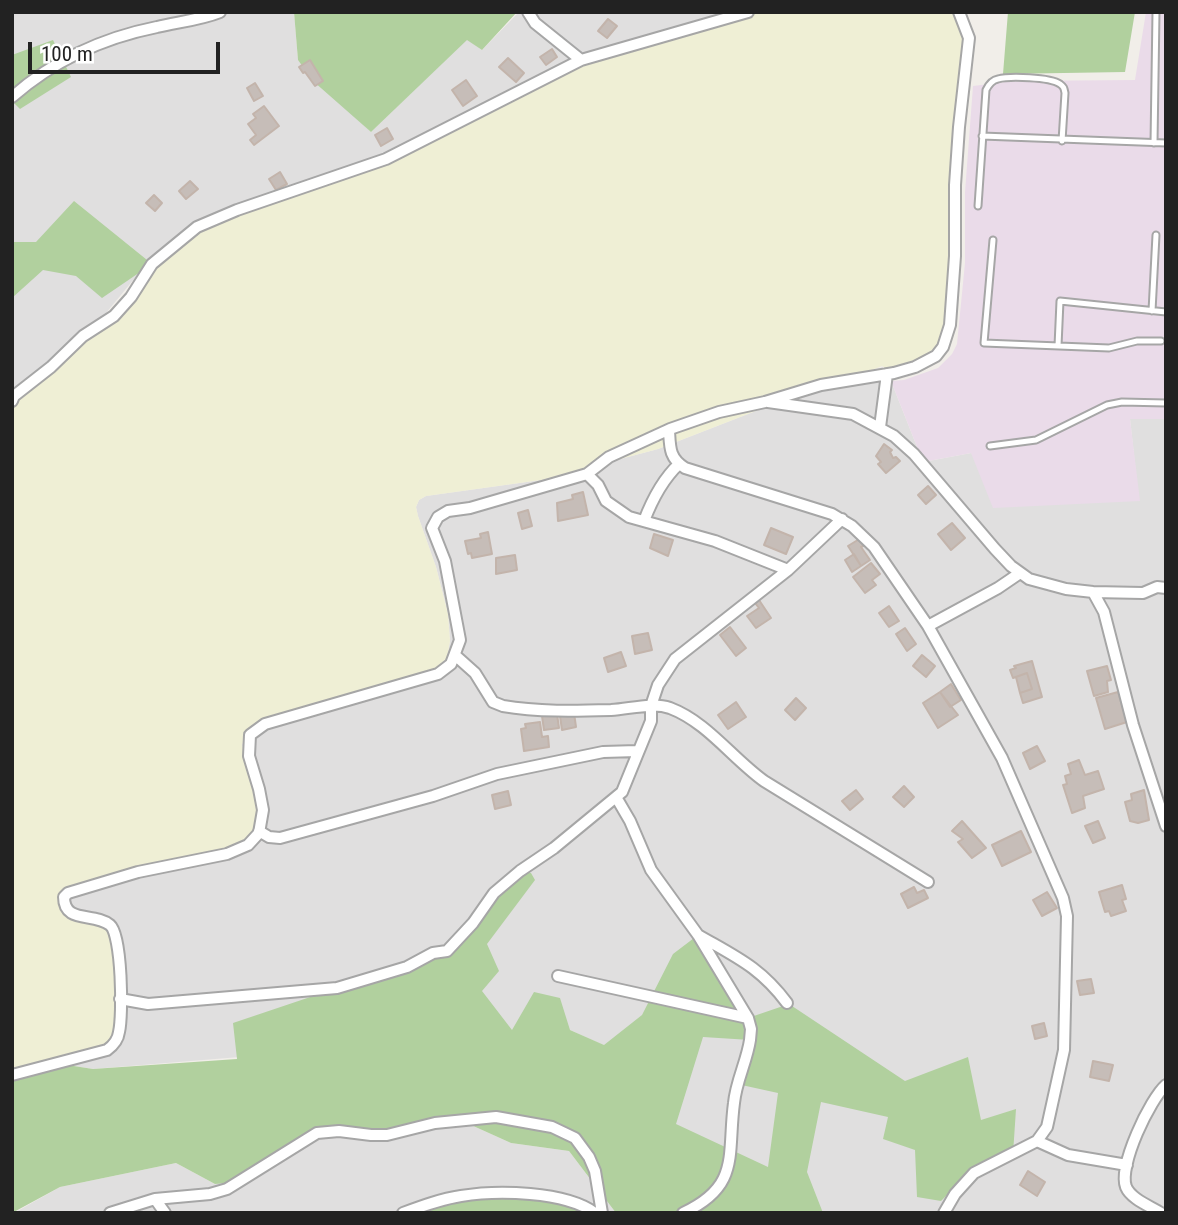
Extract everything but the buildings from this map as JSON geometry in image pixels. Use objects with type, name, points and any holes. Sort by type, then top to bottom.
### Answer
[{"type":"street","points":[[12,97],[53,66],[93,45],[220,12]]},
{"type":"street","points":[[528,12],[535,23],[581,60]]},
{"type":"street","points":[[13,398],[83,336],[114,316],[131,297],[152,264],[197,227],[386,159],[581,60],[748,12]]},
{"type":"street","points":[[12,1075],[107,1050],[113,1046],[119,1034],[118,942],[113,928],[101,920],[74,916],[65,908],[64,897],[73,890],[138,872],[238,850],[248,845],[259,831],[262,802],[248,756],[250,735],[265,724],[438,674],[451,664],[460,640],[445,561],[432,528],[438,517],[448,511],[470,508],[587,474],[609,457],[669,430],[719,412],[765,402],[821,385],[915,367],[936,356],[943,347],[950,325],[955,256],[955,185],[969,38],[960,12]]},
{"type":"street","points":[[880,427],[887,374]]},
{"type":"street","points":[[765,402],[853,414],[880,427],[914,454],[995,550],[1020,573],[1052,586],[1093,592],[1143,593],[1157,587],[1166,588]]},
{"type":"street","points":[[669,430],[670,453],[679,464],[842,519],[874,547],[929,626],[1002,758],[1063,898],[1068,916],[1064,1049],[1047,1127],[1037,1141],[974,1173],[955,1194],[944,1213]]},
{"type":"street","points":[[645,521],[659,490],[679,464]]},
{"type":"street","points":[[587,474],[612,506],[629,517],[715,541],[788,570]]},
{"type":"street","points":[[120,999],[148,1004],[337,988],[407,967],[433,953],[447,951],[494,893],[622,792],[651,721],[651,706],[663,674],[675,659],[788,570],[842,519]]},
{"type":"street","points":[[929,626],[999,588],[1020,573]]},
{"type":"street","points":[[1093,592],[1104,612],[1133,725],[1166,826]]},
{"type":"street","points":[[456,656],[475,673],[493,702],[503,705],[609,710],[651,706],[670,708],[702,726],[745,767],[764,780],[928,882]]},
{"type":"street","points":[[259,831],[270,837],[281,838],[433,796],[497,774],[603,752],[637,751]]},
{"type":"street","points":[[615,797],[630,821],[655,877],[698,935],[747,1018],[751,1030],[734,1102],[729,1170],[714,1191],[682,1213]]},
{"type":"street","points":[[698,935],[760,972],[787,1003]]},
{"type":"street","points":[[558,975],[747,1018]]},
{"type":"street","points":[[1161,1213],[1128,1191],[1125,1178],[1143,1120],[1159,1091],[1166,1085]]},
{"type":"street","points":[[110,1213],[155,1199],[210,1194],[227,1189],[317,1133],[328,1131],[387,1135],[435,1123],[496,1118],[552,1127],[575,1138],[589,1157],[595,1171],[602,1213]]},
{"type":"street","points":[[1037,1141],[1068,1155],[1127,1166]]},
{"type":"street","points":[[403,1213],[458,1196],[497,1193],[570,1201],[584,1205],[595,1213]]},
{"type":"street","points":[[155,1199],[165,1213]]},
{"type":"lane","points":[[1154,143],[1156,12]]},
{"type":"lane","points":[[978,206],[986,90],[990,83],[1008,78],[1040,79],[1051,80],[1063,86],[1065,93],[1062,141]]},
{"type":"lane","points":[[982,136],[1166,143]]},
{"type":"lane","points":[[1152,312],[1156,235]]},
{"type":"lane","points":[[993,240],[984,343],[1109,348],[1137,341],[1161,341]]},
{"type":"lane","points":[[1058,346],[1060,301],[1166,312]]},
{"type":"lane","points":[[990,446],[1037,440],[1107,405],[1122,402],[1166,403]]},
{"type":"shaded area","points":[[12,12],[294,12],[298,60],[371,132],[467,39],[482,50],[519,12],[790,12],[228,223],[139,273],[87,336],[12,403]]},
{"type":"shaded area","points":[[1146,12],[1166,12],[1166,419],[1130,419],[1140,501],[993,508],[971,453],[923,462],[891,381],[904,380],[938,368],[952,354],[957,344],[965,263],[965,192],[973,86],[1013,81],[1135,80]]},
{"type":"shaded area","points":[[891,381],[923,462],[971,453],[1139,501],[1130,419],[1166,419],[1166,1213],[733,1213],[603,1045],[570,1030],[93,1069],[61,1064],[86,916],[64,903],[248,770],[242,745],[247,731],[434,670],[447,658],[450,641],[448,614],[436,567],[418,516],[416,507],[419,500],[426,496],[541,480],[658,449],[766,407],[821,390]]},
{"type":"shaded area","points":[[460,1120],[511,1143],[569,1151],[616,1213],[14,1213],[60,1187],[176,1163],[215,1184],[306,1138]]},
{"type":"green space","points":[[294,12],[517,12],[482,50],[467,40],[371,132],[313,81],[298,60]]},
{"type":"green space","points":[[748,12],[959,12],[969,38],[956,223],[943,347],[894,373],[882,366],[658,449],[541,480],[426,496],[419,500],[416,507],[418,516],[436,567],[448,614],[450,641],[447,658],[434,670],[247,731],[242,745],[259,811],[252,836],[237,848],[73,890],[65,908],[113,928],[120,999],[113,1046],[12,1075],[12,398],[99,328],[142,279],[197,227],[386,159],[581,60]]},
{"type":"green space","points":[[1008,12],[1135,12],[1125,72],[1003,74]]},
{"type":"green space","points":[[53,40],[71,77],[20,109],[12,101],[12,55]]},
{"type":"green space","points":[[74,201],[152,264],[102,298],[76,276],[43,270],[12,298],[12,242],[36,242]]},
{"type":"green space","points":[[520,871],[531,873],[535,880],[487,944],[499,971],[482,991],[512,1030],[534,992],[560,998],[570,1030],[604,1045],[642,1015],[673,954],[698,935],[748,1018],[789,1004],[905,1081],[968,1057],[981,1120],[1016,1109],[1013,1154],[962,1180],[941,1201],[917,1197],[915,1150],[883,1139],[888,1117],[821,1102],[807,1172],[823,1213],[616,1213],[569,1151],[511,1143],[460,1120],[397,1133],[328,1131],[238,1182],[215,1184],[176,1163],[60,1187],[12,1213],[12,1075],[61,1064],[93,1069],[237,1059],[233,1023],[447,951]],"holes":[[[703,1037],[750,1040],[737,1084],[778,1093],[768,1167],[676,1124]]]},
{"type":"green space","points":[[524,1195],[595,1213],[423,1213],[458,1196]]}]
